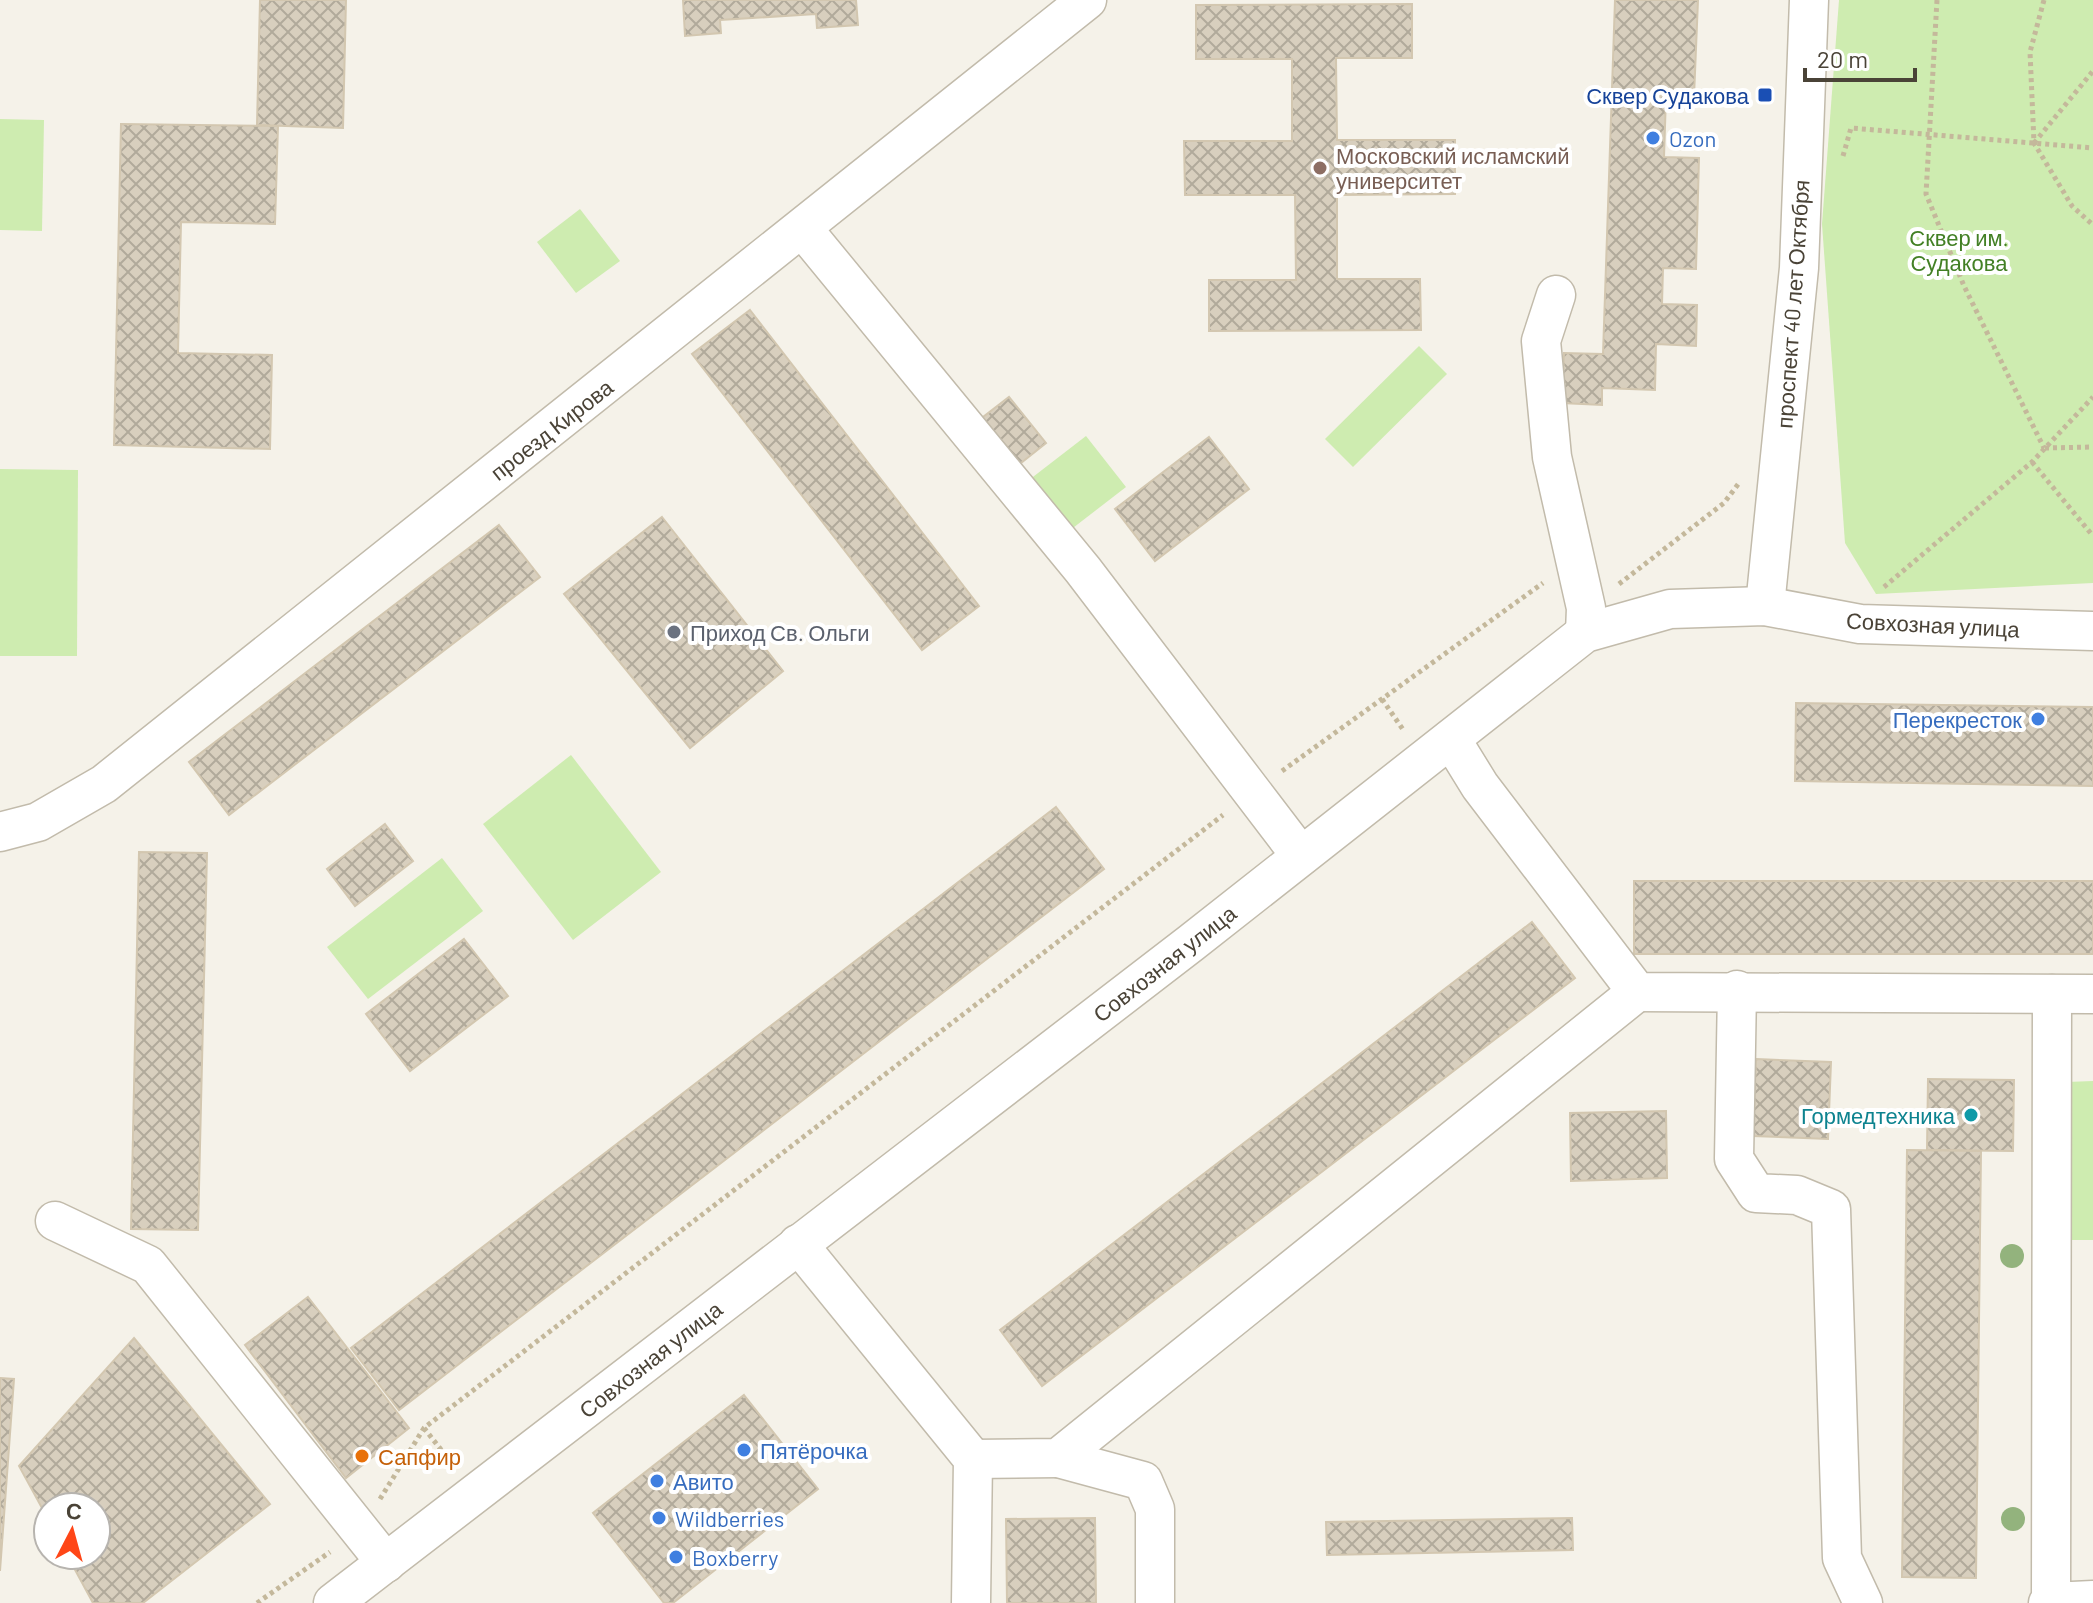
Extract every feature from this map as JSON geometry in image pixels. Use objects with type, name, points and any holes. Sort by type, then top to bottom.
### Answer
[{"type":"street","name":"проезд Кирова","points":[[0,832],[38,822],[104,784],[1087,0]]},
{"type":"street","name":"проспект 40 лет Октября","points":[[1765,606],[1799,268],[1809,0]]},
{"type":"street","points":[[803,229],[1083,570],[1301,856]]},
{"type":"street","points":[[1556,295],[1541,341],[1552,457],[1586,621]]},
{"type":"street","name":"Совхозная улица","points":[[333,1603],[1451,739],[1586,621],[1670,609],[1765,606],[1860,624],[2093,631]]},
{"type":"street","points":[[1451,739],[1480,786],[1637,992]]},
{"type":"street","points":[[1737,990],[1734,1159],[1756,1193],[1797,1195],[1831,1209],[1842,1558],[1860,1603]]},
{"type":"street","points":[[1058,1458],[1637,992],[1737,990],[2093,994]]},
{"type":"street","points":[[2052,994],[2049,1603],[2093,1600]]},
{"type":"street","points":[[55,1221],[148,1265],[386,1563]]},
{"type":"street","points":[[798,1244],[973,1459],[971,1603]]},
{"type":"street","points":[[973,1459],[1058,1458],[1143,1481],[1155,1509],[1155,1603]]},
{"type":"path","points":[[1937,0],[1926,194],[1964,286],[2044,448]]},
{"type":"path","points":[[2044,0],[2030,52],[2034,143],[2072,206],[2093,225]]},
{"type":"path","points":[[2034,143],[2093,71]]},
{"type":"path","points":[[1851,128],[2093,148]]},
{"type":"path","points":[[1876,594],[2032,462],[2093,397]]},
{"type":"path","points":[[2044,448],[2093,447]]},
{"type":"path","points":[[2032,462],[2093,536]]},
{"type":"path","points":[[1586,621],[1724,503],[1743,479]]},
{"type":"path","points":[[257,1603],[360,1531],[424,1428],[1253,792],[1573,561]]},
{"type":"path","points":[[424,1428],[476,1495]]},
{"type":"green space","name":"Сквер им. Судакова","points":[[1839,0],[2093,0],[2093,583],[1876,594],[1845,543],[1822,224]]},
{"type":"green space","points":[[0,119],[44,120],[42,231],[0,230]]},
{"type":"green space","points":[[580,209],[620,261],[576,293],[537,242]]},
{"type":"green space","points":[[1419,346],[1447,374],[1353,467],[1325,439]]},
{"type":"green space","points":[[1086,436],[1126,487],[1069,531],[1029,480]]},
{"type":"green space","points":[[0,469],[78,470],[77,656],[0,656]]},
{"type":"green space","points":[[571,755],[661,872],[573,940],[483,824]]},
{"type":"green space","points":[[442,858],[483,911],[368,999],[327,947]]},
{"type":"green space","points":[[2093,1081],[2093,1240],[2070,1240],[2067,1082]]},
{"type":"building","points":[[260,0],[346,0],[343,128],[257,125]]},
{"type":"building","points":[[683,0],[856,0],[858,25],[817,28],[816,14],[720,20],[721,33],[685,36]]},
{"type":"building","points":[[1615,0],[1698,0],[1694,97],[1666,96],[1664,157],[1699,158],[1696,269],[1663,268],[1662,304],[1697,305],[1696,346],[1656,344],[1655,390],[1602,388],[1602,405],[1562,403],[1564,353],[1603,354]]},
{"type":"building","name":"Московский исламский университет","points":[[1412,4],[1412,58],[1336,58],[1337,140],[1455,140],[1455,194],[1337,195],[1337,279],[1420,279],[1421,330],[1209,331],[1209,280],[1296,280],[1295,195],[1185,195],[1184,141],[1292,141],[1292,59],[1196,59],[1196,5]]},
{"type":"building","points":[[121,124],[278,126],[275,224],[181,222],[178,353],[272,355],[270,449],[114,445]]},
{"type":"building","points":[[750,310],[979,606],[922,650],[692,354]]},
{"type":"building","points":[[1009,397],[1046,443],[1011,471],[974,424]]},
{"type":"building","points":[[1209,437],[1249,489],[1155,561],[1115,509]]},
{"type":"building","name":"Приход Св. Ольги","points":[[662,517],[783,671],[690,748],[564,594]]},
{"type":"building","points":[[499,525],[540,577],[229,815],[189,762]]},
{"type":"building","points":[[1796,703],[2093,707],[2093,786],[1795,781]]},
{"type":"building","points":[[1056,807],[1104,869],[399,1410],[351,1348]]},
{"type":"building","points":[[385,824],[413,861],[355,906],[327,869]]},
{"type":"building","points":[[139,852],[207,853],[198,1230],[131,1229]]},
{"type":"building","points":[[1634,881],[2093,881],[2093,954],[1634,954]]},
{"type":"building","points":[[1532,922],[1575,978],[1042,1386],[1000,1330]]},
{"type":"building","points":[[464,939],[508,996],[410,1071],[366,1014]]},
{"type":"building","points":[[1756,1059],[1831,1062],[1828,1139],[1753,1136]]},
{"type":"building","name":"Гормедтехника","points":[[1928,1079],[2014,1080],[2013,1151],[1927,1150]]},
{"type":"building","points":[[1666,1111],[1667,1178],[1571,1181],[1570,1113]]},
{"type":"building","points":[[1907,1150],[1981,1151],[1976,1578],[1902,1577]]},
{"type":"building","points":[[308,1297],[409,1428],[346,1478],[245,1345]]},
{"type":"building","points":[[134,1338],[270,1504],[143,1603],[93,1603],[76,1571],[112,1571],[112,1491],[33,1491],[19,1466]]},
{"type":"building","points":[[0,1378],[14,1379],[0,1571]]},
{"type":"building","points":[[744,1395],[818,1489],[673,1603],[664,1603],[593,1513]]},
{"type":"building","points":[[1095,1518],[1096,1603],[1007,1603],[1006,1519]]},
{"type":"building","points":[[1572,1518],[1573,1550],[1327,1555],[1326,1522]]},
{"type":"place","name":"Сквер Судакова","points":[[1765,95]]},
{"type":"place","name":"Ozon","points":[[1653,138]]},
{"type":"place","name":"Московский исламский университет","points":[[1320,168]]},
{"type":"place","name":"Приход Св. Ольги","points":[[674,632]]},
{"type":"place","name":"Перекресток","points":[[2038,719]]},
{"type":"place","name":"Гормедтехника","points":[[1971,1115]]},
{"type":"place","name":"Пятёрочка","points":[[744,1450]]},
{"type":"place","name":"Сапфир","points":[[362,1456]]},
{"type":"place","name":"Авито","points":[[657,1481]]},
{"type":"place","name":"Wildberries","points":[[659,1518]]},
{"type":"place","name":"Boxberry","points":[[676,1557]]}]
